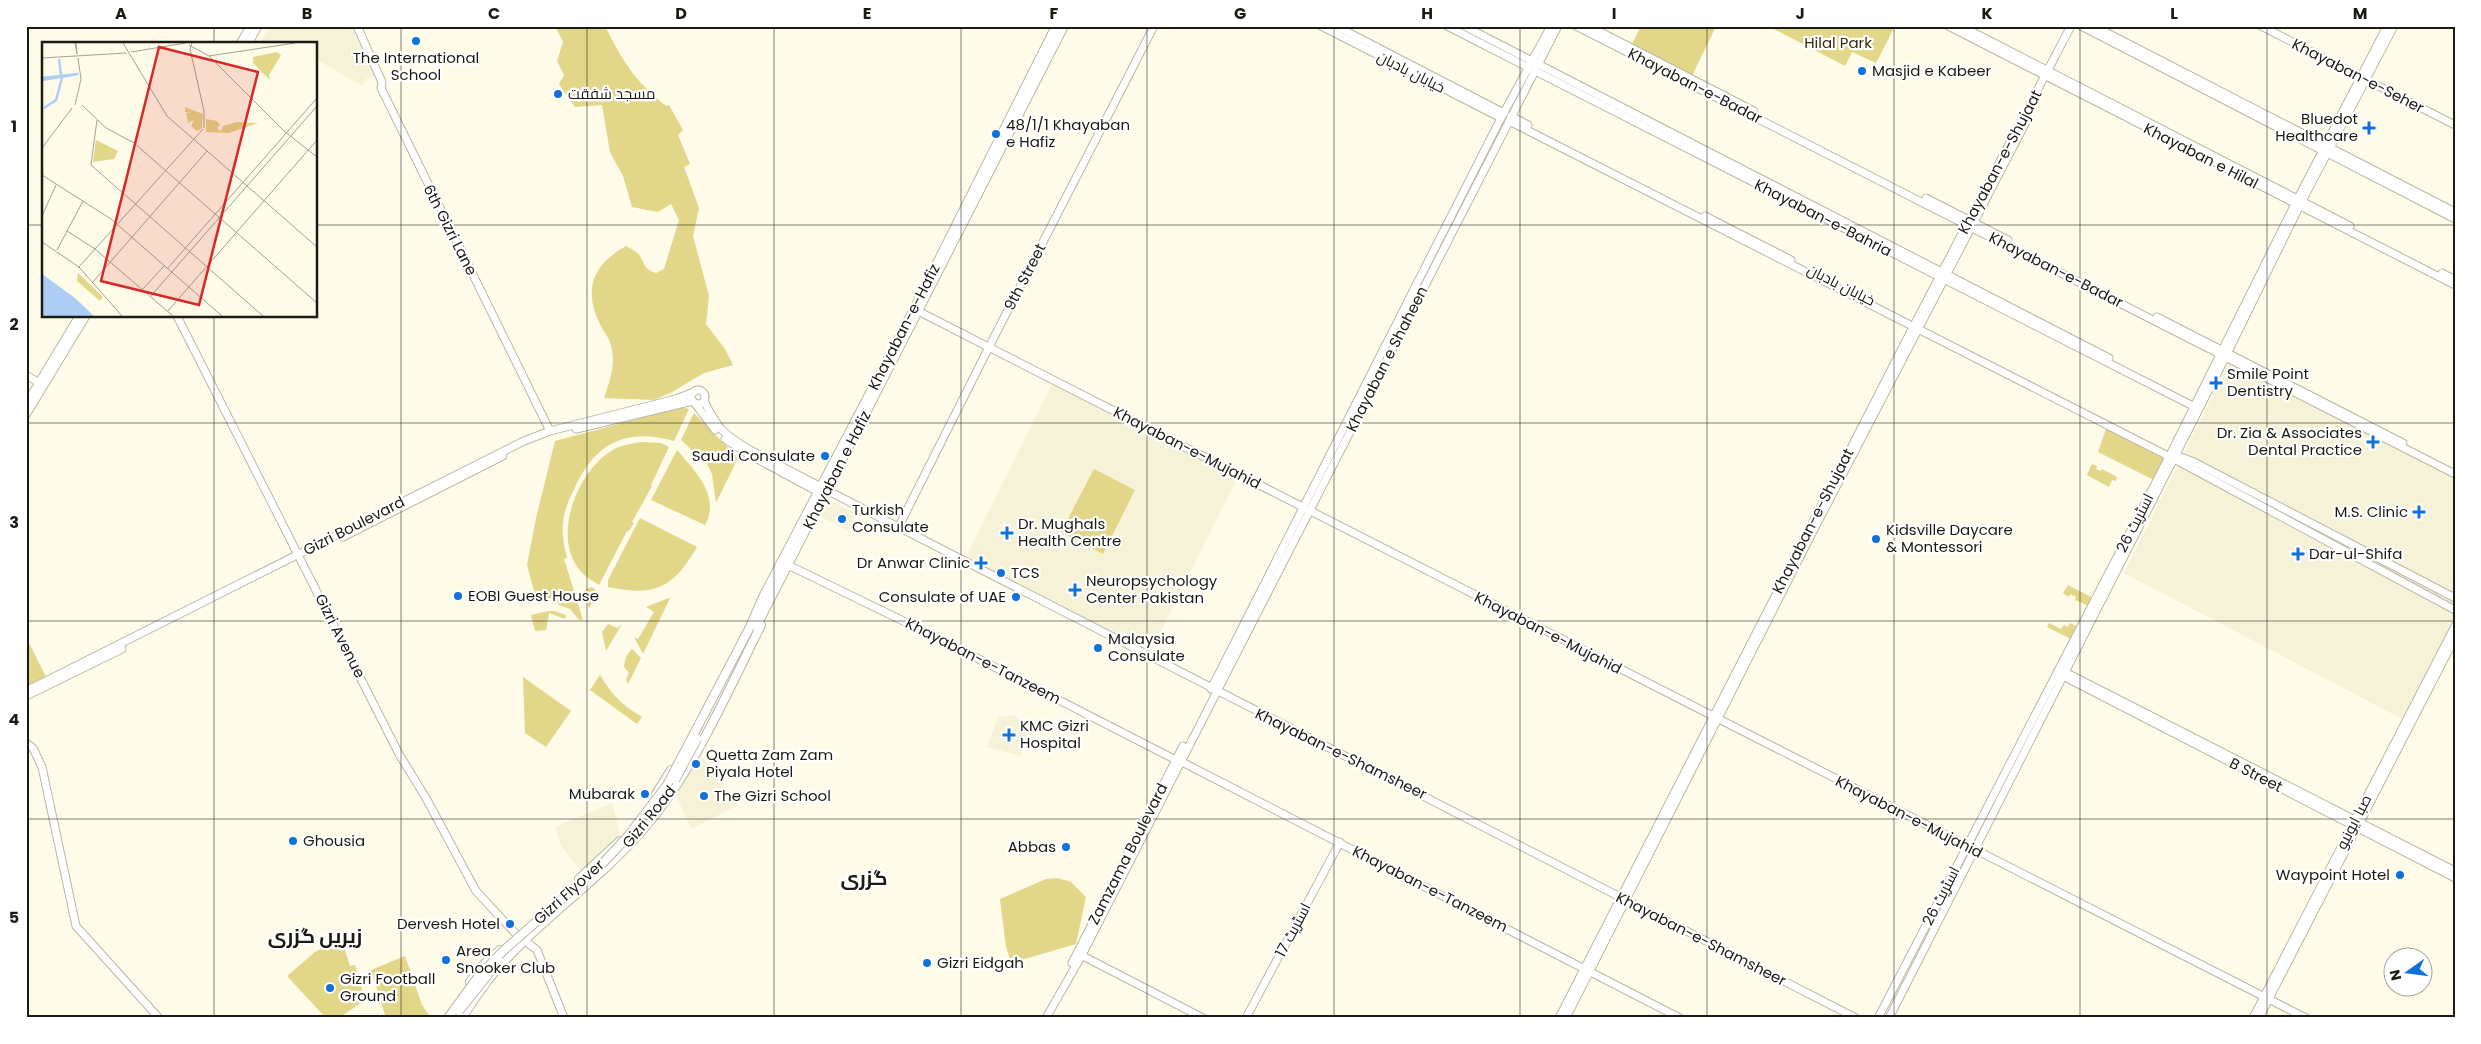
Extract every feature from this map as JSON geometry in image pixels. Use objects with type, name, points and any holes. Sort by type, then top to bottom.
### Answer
[{"type":"main road","points":[[241,42],[250,26]]},
{"type":"main road","points":[[249,42],[258,26]]},
{"type":"main road","name":"6th Gizri Lane","points":[[357,26],[382,82],[381,88],[384,95],[550,431]]},
{"type":"main road","name":"Khayaban-e-Hafiz","points":[[916,310],[1056,26]]},
{"type":"main road","name":"Khayaban-e-Hafiz","points":[[916,310],[1064,26]]},
{"type":"main road","name":"9th Street","points":[[898,528],[988,347],[1154,26]]},
{"type":"main road","name":"خیابان بادبان","points":[[1321,26],[1506,117],[2172,456]]},
{"type":"main road","name":"خیابان بادبان","points":[[1336,26],[1506,117]]},
{"type":"main road","name":"Khayaban-e-Bahria","points":[[1447,26],[1531,70],[1944,276]]},
{"type":"main road","name":"Khayaban-e-Bahria","points":[[1464,26],[2198,406]]},
{"type":"main road","name":"Khayaban e Shaheen","points":[[1213,690],[1531,70],[1551,26]]},
{"type":"main road","name":"Khayaban e Shaheen","points":[[1535,62],[1558,26]]},
{"type":"main road","name":"Khayaban-e-Badar","points":[[1576,26],[1971,224]]},
{"type":"main road","name":"Khayaban-e-Badar","points":[[1589,26],[2455,474]]},
{"type":"main road","name":"Khayaban e Hilal","points":[[1948,26],[2455,280]]},
{"type":"main road","points":[[1961,26],[1999,45],[2048,75]]},
{"type":"main road","name":"Khayaban-e-Shujaat","points":[[2048,75],[2070,26]]},
{"type":"main road","name":"Khayaban-e-Shujaat","points":[[1559,1018],[1586,971],[1916,327],[2075,26]]},
{"type":"main road","points":[[2081,26],[2455,212]]},
{"type":"main road","points":[[2094,26],[2455,219]]},
{"type":"main road","name":"Khayaban-e-Seher","points":[[2261,26],[2455,120]]},
{"type":"main road","name":"Khayaban-e-Seher","points":[[2270,26],[2455,125]]},
{"type":"main road","name":"اسٹریٹ 26","points":[[2365,77],[2387,26]]},
{"type":"main road","name":"اسٹریٹ 26","points":[[1888,1018],[1974,850],[2061,672],[2198,406],[2299,202],[2394,26]]},
{"type":"main road","name":"Khayaban e Hilal","points":[[2048,75],[2098,96],[2455,285]]},
{"type":"main road","name":"Khayaban-e-Mujahid","points":[[916,310],[2177,954],[2306,1018]]},
{"type":"main road","name":"Khayaban e Hafiz","points":[[752,628],[788,566],[822,491],[916,310]]},
{"type":"main road","points":[[26,415],[78,318]]},
{"type":"main road","points":[[26,404],[85,318]]},
{"type":"main road","name":"Gizri Avenue","points":[[179,318],[400,754],[476,891],[516,934],[537,950],[564,1018]]},
{"type":"main road","name":"Khayaban-e-Badar","points":[[2224,354],[2455,470]]},
{"type":"main road","points":[[26,374],[41,384]]},
{"type":"main road","points":[[694,392],[703,392],[704,401],[712,419],[726,434],[750,450],[822,491],[734,446],[712,426],[693,402],[694,392]]},
{"type":"main road","name":"Gizri Boulevard","points":[[26,696],[524,441],[550,431],[676,399],[694,392]]},
{"type":"main road","name":"Gizri Boulevard","points":[[26,691],[526,445],[555,434],[693,402],[699,404],[704,401]]},
{"type":"main road","points":[[2172,456],[2194,462],[2455,598]]},
{"type":"main road","points":[[2172,456],[2455,610]]},
{"type":"main road","points":[[752,628],[763,597],[822,491]]},
{"type":"main road","name":"Khayaban-e-Shamsheer","points":[[822,491],[1060,609],[1213,690],[1440,803],[1856,1018]]},
{"type":"main road","name":"Khayaban-e-Tanzeem","points":[[788,566],[928,633],[1340,842],[1402,877],[1680,1018]]},
{"type":"main road","name":"Gizri Road","points":[[462,1018],[489,980],[525,942],[641,832],[670,794],[725,696],[770,608],[781,577]]},
{"type":"main road","name":"Gizri Road","points":[[444,1018],[482,966],[569,889],[621,839],[661,787],[678,760],[763,597]]},
{"type":"main road","name":"صبا ایونیو","points":[[2356,824],[2455,626]]},
{"type":"main road","name":"Gizri Flyover","points":[[448,1018],[478,977],[503,951],[604,862],[650,809],[667,785],[752,628]]},
{"type":"main road","name":"Gizri Flyover","points":[[454,1018],[503,957],[612,858],[652,814],[685,763],[752,628]]},
{"type":"main road","name":"صبا ایونیو","points":[[2253,1018],[2266,998],[2455,638]]},
{"type":"main road","name":"اسٹریٹ 26","points":[[1878,1018],[1966,846],[2061,672]]},
{"type":"main road","name":"B Street","points":[[2061,672],[2356,824],[2455,878]]},
{"type":"main road","name":"Zamzama Boulevard","points":[[1046,1018],[1213,690]]},
{"type":"main road","points":[[26,743],[33,748],[42,767],[76,926],[159,1018]]},
{"type":"main road","name":"B Street","points":[[2356,824],[2455,871]]},
{"type":"main road","name":"اسٹریٹ 17","points":[[1246,1018],[1340,842]]},
{"type":"main road","points":[[1079,954],[1203,1018]]},
{"type":"main road","name":"Zamzama Boulevard","points":[[1042,1018],[1079,954]]},
{"type":"main road","name":"Khayaban-e-Shujaat","points":[[1566,1018],[1586,971]]},
{"type":"main road","name":"صبا ایونیو","points":[[2259,1018],[2266,998]]},
{"type":"shaded area","points":[[270,26],[353,26],[377,75],[367,78],[362,86],[318,60],[318,42],[260,42]]},
{"type":"shaded area","points":[[2229,363],[2455,479],[2455,618],[2404,720],[2124,573]]},
{"type":"shaded area","points":[[1054,380],[1239,475],[1149,655],[964,561]]},
{"type":"shaded area","points":[[833,502],[856,514],[848,531],[820,516],[826,504]]},
{"type":"shaded area","name":"KMC Gizri Hospital","points":[[1013,715],[1029,724],[1021,756],[987,747],[998,717]]},
{"type":"shaded area","name":"The Gizri School","points":[[696,749],[738,805],[691,829],[673,788]]},
{"type":"shaded area","points":[[612,803],[621,839],[584,875],[561,846],[555,827]]},
{"type":"green space","points":[[555,26],[605,26],[630,70],[655,97],[666,106],[669,105],[683,130],[678,135],[690,164],[684,167],[699,208],[693,236],[709,296],[706,324],[725,349],[733,365],[704,373],[672,392],[654,400],[604,398],[612,372],[613,360],[609,340],[600,325],[594,309],[592,287],[599,269],[615,253],[626,246],[639,255],[649,270],[656,273],[664,269],[679,220],[671,204],[658,212],[632,207],[623,176],[610,152],[602,105],[575,107],[559,84],[564,75],[557,61],[563,42]]},
{"type":"green space","points":[[1641,26],[1716,26],[1692,76],[1631,46]]},
{"type":"green space","name":"Hilal Park","points":[[1773,26],[1895,26],[1876,63],[1852,52],[1845,66],[1772,28]]},
{"type":"green space","points":[[682,407],[689,409],[674,441],[642,436],[615,442],[594,458],[584,470],[576,485],[563,520],[563,537],[567,558],[564,559],[583,620],[579,620],[570,609],[559,605],[553,597],[548,600],[534,591],[527,565],[536,518],[555,441]]},
{"type":"green space","points":[[694,413],[738,458],[716,503],[712,474],[707,464],[681,440]]},
{"type":"green space","points":[[2106,429],[2166,460],[2156,481],[2098,452]]},
{"type":"green space","points":[[641,442],[661,443],[669,447],[652,486],[632,522],[634,523],[629,531],[627,531],[599,585],[581,572],[570,551],[568,535],[573,502],[589,472],[599,460],[618,447]]},
{"type":"green space","points":[[677,450],[698,475],[708,494],[710,504],[705,525],[651,500]]},
{"type":"green space","points":[[2092,464],[2097,466],[2096,469],[2101,471],[2102,469],[2117,477],[2116,481],[2112,480],[2109,487],[2087,475]]},
{"type":"green space","points":[[1094,469],[1135,490],[1103,554],[1061,532]]},
{"type":"green space","points":[[640,518],[697,547],[680,572],[661,586],[650,590],[638,591],[608,587],[608,580]]},
{"type":"green space","points":[[2068,585],[2093,598],[2089,606],[2075,600],[2076,597],[2070,594],[2069,597],[2063,593]]},
{"type":"green space","points":[[592,587],[598,592],[589,608],[584,594],[586,589]]},
{"type":"green space","points":[[670,598],[643,654],[634,637],[638,639],[654,612],[646,607]]},
{"type":"green space","points":[[555,611],[566,615],[565,619],[549,613],[546,630],[535,631],[531,615]]},
{"type":"green space","points":[[2049,623],[2061,629],[2064,625],[2068,627],[2070,623],[2080,628],[2073,640],[2047,627]]},
{"type":"green space","points":[[608,624],[617,628],[622,624],[606,651],[602,632]]},
{"type":"green space","points":[[26,637],[46,677],[26,688]]},
{"type":"green space","points":[[632,649],[641,658],[628,684],[626,679],[629,673],[624,667],[626,657]]},
{"type":"green space","points":[[600,675],[618,699],[642,717],[637,724],[590,690]]},
{"type":"green space","points":[[523,677],[571,711],[546,747],[525,733]]},
{"type":"green space","points":[[1058,878],[1071,882],[1086,897],[1076,944],[1011,963],[1006,947],[1000,899],[1046,879]]},
{"type":"green space","name":"Gizri Football Ground","points":[[341,938],[350,966],[355,965],[365,1000],[339,1018],[326,1018],[287,976],[315,952]]},
{"type":"green space","points":[[405,956],[422,1005],[431,1018],[386,1018],[371,970]]},
{"type":"place","name":"The International School","points":[[416,41]]},
{"type":"place","name":"Masjid e Kabeer","points":[[1862,71]]},
{"type":"place","name":"مسجد شفقت","points":[[558,94]]},
{"type":"place","name":"Bluedot Healthcare","points":[[2369,128]]},
{"type":"place","name":"48/1/1 Khayaban e Hafiz","points":[[996,134]]},
{"type":"place","name":"Smile Point Dentistry","points":[[2216,383]]},
{"type":"place","name":"Dr. Zia & Associates Dental Practice","points":[[2373,442]]},
{"type":"place","name":"Saudi Consulate","points":[[825,456]]},
{"type":"place","name":"M.S. Clinic","points":[[2419,512]]},
{"type":"place","name":"Turkish Consulate","points":[[842,519]]},
{"type":"place","name":"Dr. Mughals Health Centre","points":[[1007,533]]},
{"type":"place","name":"Kidsville Daycare & Montessori","points":[[1876,539]]},
{"type":"place","name":"Dar-ul-Shifa","points":[[2298,554]]},
{"type":"place","name":"Dr Anwar Clinic","points":[[981,563]]},
{"type":"place","name":"TCS","points":[[1001,573]]},
{"type":"place","name":"Neuropsychology Center Pakistan","points":[[1075,590]]},
{"type":"place","name":"EOBI Guest House","points":[[458,596]]},
{"type":"place","name":"Consulate of UAE","points":[[1016,597]]},
{"type":"place","name":"Malaysia Consulate","points":[[1098,648]]},
{"type":"place","name":"KMC Gizri Hospital","points":[[1009,735]]},
{"type":"place","name":"Quetta Zam Zam Piyala Hotel","points":[[696,764]]},
{"type":"place","name":"Mubarak","points":[[645,794]]},
{"type":"place","name":"The Gizri School","points":[[704,796]]},
{"type":"place","name":"Ghousia","points":[[293,841]]},
{"type":"place","name":"Abbas","points":[[1066,847]]},
{"type":"place","name":"Waypoint Hotel","points":[[2400,875]]},
{"type":"place","name":"Dervesh Hotel","points":[[510,924]]},
{"type":"place","name":"Area Snooker Club","points":[[446,960]]},
{"type":"place","name":"Gizri Eidgah","points":[[927,963]]},
{"type":"place","name":"Gizri Football Ground","points":[[330,988]]},
{"type":"district","name":"گزری","points":[[864,878]]},
{"type":"district","name":"زیریں گزری","points":[[315,936]]}]
